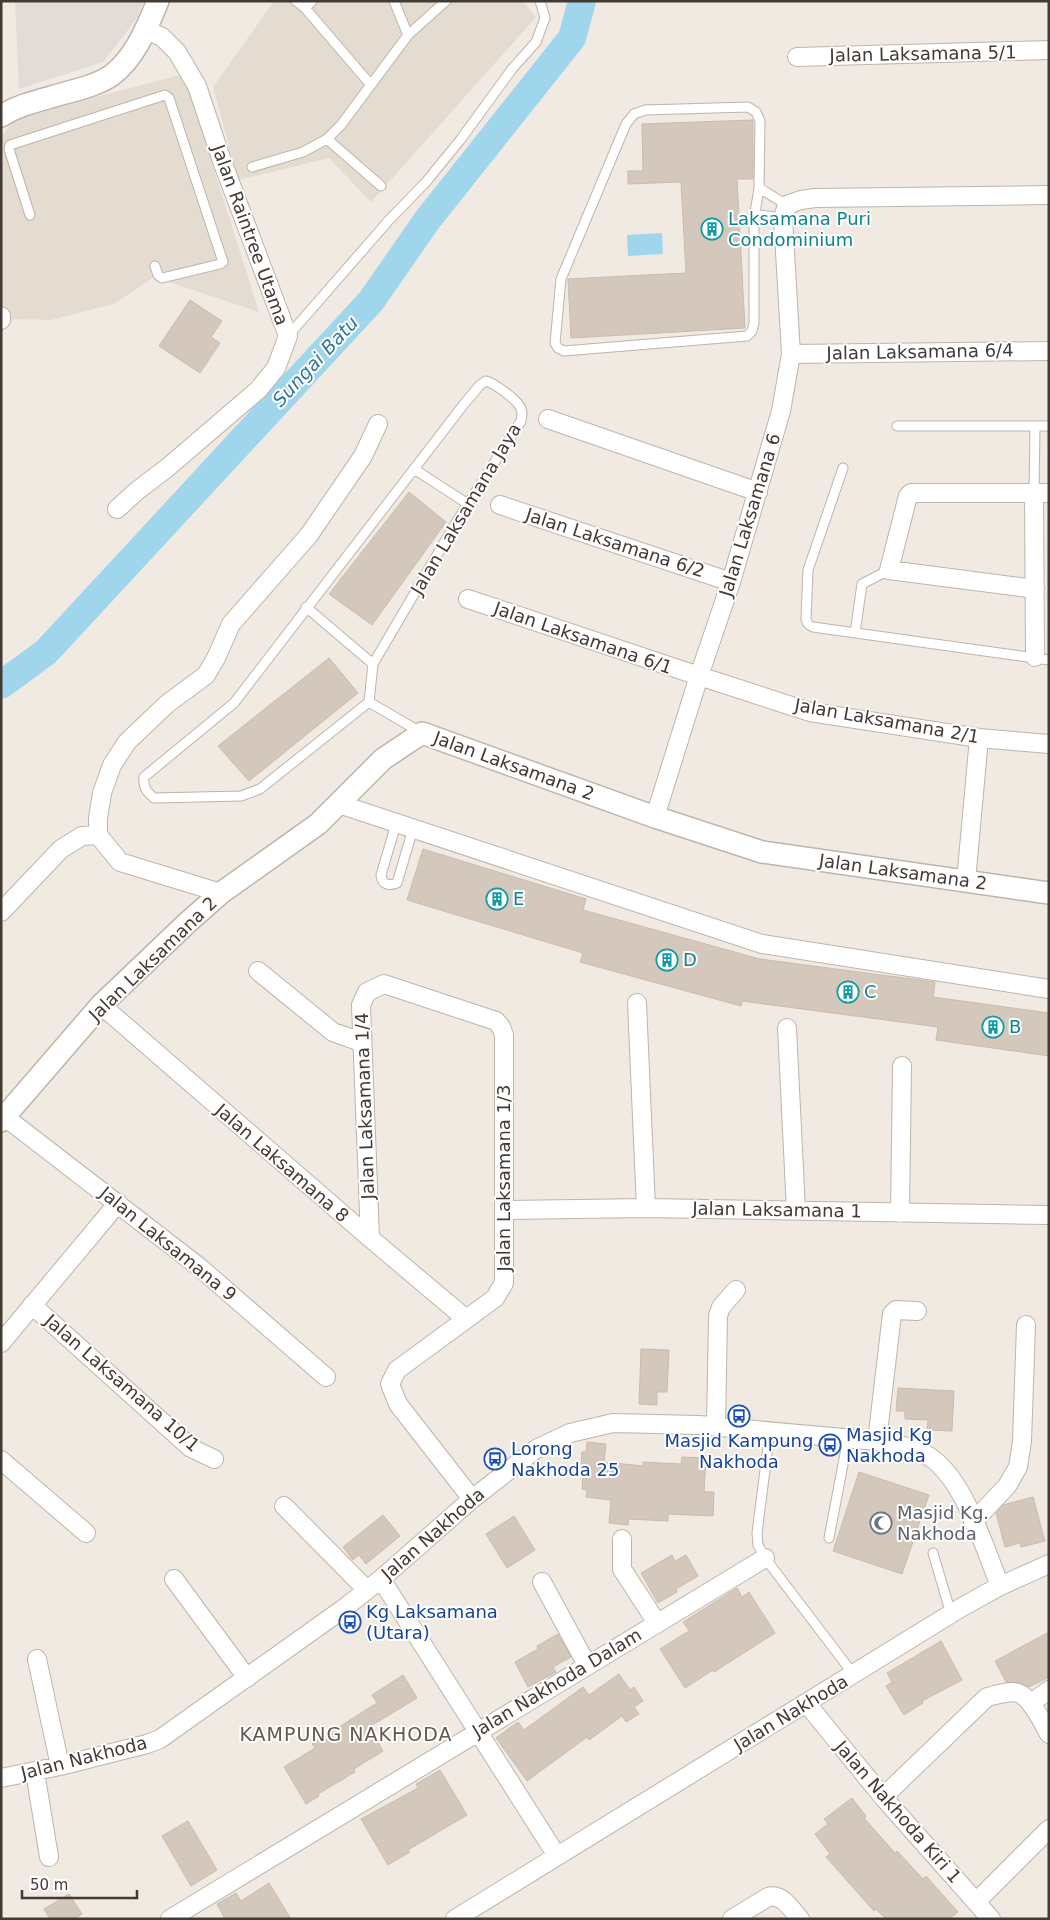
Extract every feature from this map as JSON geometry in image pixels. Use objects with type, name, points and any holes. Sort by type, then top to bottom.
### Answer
[{"type":"street","points":[[1,116],[14,108],[92,84],[111,76],[127,60],[146,30],[158,1]]},
{"type":"street","name":"Jalan Raintree Utama","points":[[117,509],[258,390],[276,368],[288,336],[222,161],[197,86],[177,52],[162,37],[146,30]]},
{"type":"street","name":"Jalan Laksamana 5/1","points":[[797,57],[1049,50]]},
{"type":"street","points":[[785,212],[801,200],[815,198],[1049,194]]},
{"type":"street","name":"Jalan Laksamana 6","points":[[655,817],[699,676],[731,582],[781,410],[790,354],[785,212]]},
{"type":"street","name":"Jalan Laksamana 6/4","points":[[790,354],[1049,351]]},
{"type":"street","points":[[548,419],[758,492]]},
{"type":"street","points":[[221,893],[120,862],[98,835],[98,818],[102,793],[112,765],[127,742],[167,704],[206,675],[231,624],[255,594],[309,534],[363,456],[378,424]]},
{"type":"street","points":[[1035,589],[889,570],[908,496],[911,493],[1041,493],[1035,589],[1042,658]]},
{"type":"street","name":"Jalan Laksamana 6/2","points":[[500,505],[731,582]]},
{"type":"street","name":"Jalan Laksamana 6/1","points":[[468,599],[699,676]]},
{"type":"street","name":"Jalan Laksamana 2/1","points":[[699,676],[810,712],[979,738],[1049,744]]},
{"type":"street","name":"Jalan Laksamana 2","points":[[3,1119],[101,1006],[221,893],[318,824],[383,759],[422,733],[655,817],[762,852],[1049,893]]},
{"type":"street","points":[[966,881],[979,738]]},
{"type":"street","points":[[339,804],[762,944],[1049,989]]},
{"type":"street","points":[[1,912],[60,849],[82,836],[98,835]]},
{"type":"street","points":[[258,971],[333,1032],[361,1042]]},
{"type":"street","name":"Jalan Laksamana 1/4","points":[[370,1238],[361,1042],[361,1005],[367,992],[384,984],[496,1022]]},
{"type":"street","points":[[637,1003],[646,1208]]},
{"type":"street","name":"Jalan Laksamana 8","points":[[101,1006],[465,1318]]},
{"type":"street","name":"Jalan Laksamana 1/3","points":[[465,1318],[495,1298],[504,1283],[504,1035],[501,1027],[496,1022]]},
{"type":"street","points":[[787,1028],[796,1210]]},
{"type":"street","points":[[900,1212],[902,1066]]},
{"type":"street","name":"Jalan Laksamana 9","points":[[3,1119],[118,1203],[198,1266],[326,1377]]},
{"type":"street","points":[[1,1343],[118,1203]]},
{"type":"street","name":"Jalan Laksamana 1","points":[[505,1210],[646,1208],[1049,1215]]},
{"type":"street","points":[[716,1426],[718,1316],[721,1308],[736,1290]]},
{"type":"street","name":"Jalan Laksamana 10/1","points":[[32,1305],[191,1448],[214,1459]]},
{"type":"street","points":[[877,1441],[892,1314],[896,1310],[917,1311]]},
{"type":"street","points":[[465,1318],[397,1370],[390,1384],[398,1404],[472,1499]]},
{"type":"street","points":[[974,1522],[1007,1486],[1018,1467],[1022,1441],[1026,1325]]},
{"type":"street","name":"Jalan Nakhoda","points":[[1,1778],[60,1766],[160,1739],[247,1678],[374,1584],[472,1499],[536,1449],[570,1432],[613,1423],[716,1426],[848,1438],[904,1446],[925,1453],[938,1462],[948,1473],[968,1507],[1000,1586]]},
{"type":"street","points":[[1,1460],[86,1532]]},
{"type":"street","points":[[284,1506],[374,1584],[478,1731],[557,1856]]},
{"type":"street","points":[[622,1539],[622,1569],[657,1623]]},
{"type":"street","name":"Jalan Nakhoda Dalam","points":[[170,1919],[765,1558]]},
{"type":"street","name":"Jalan Nakhoda","points":[[455,1919],[951,1614],[1000,1586],[1049,1564]]},
{"type":"street","points":[[174,1579],[247,1678]]},
{"type":"street","points":[[542,1582],[587,1665]]},
{"type":"street","points":[[37,1659],[60,1766]]},
{"type":"street","points":[[1031,1703],[1049,1690]]},
{"type":"street","points":[[883,1797],[987,1697],[1006,1692],[1019,1693],[1031,1703],[1049,1734]]},
{"type":"street","name":"Jalan Nakhoda Kiri 1","points":[[807,1704],[883,1797],[991,1919]]},
{"type":"street","points":[[35,1772],[49,1857]]},
{"type":"street","points":[[976,1902],[1049,1829]]},
{"type":"street","points":[[732,1919],[774,1895],[781,1898],[800,1919]]},
{"type":"lane","points":[[296,1],[308,4],[371,85]]},
{"type":"lane","points":[[394,1],[408,35]]},
{"type":"lane","points":[[252,167],[303,152],[327,139],[341,125],[408,35],[446,1]]},
{"type":"lane","points":[[288,336],[390,219],[426,182],[461,139],[512,70],[536,42],[545,18],[540,1]]},
{"type":"lane","points":[[30,215],[9,149],[10,145],[165,95],[169,98],[223,262],[162,278],[158,275],[155,266]]},
{"type":"lane","points":[[748,107],[756,112],[760,121],[759,188],[755,212],[754,323],[752,331],[747,336],[564,350],[558,348],[555,343],[561,279],[626,124],[634,114],[645,110],[748,107]]},
{"type":"lane","points":[[327,139],[381,186]]},
{"type":"lane","points":[[759,188],[785,212]]},
{"type":"lane","points":[[755,212],[759,215],[785,212]]},
{"type":"lane","name":"Jalan Laksamana Jaya","points":[[486,381],[492,382],[519,405],[522,411],[521,421],[468,504],[373,664],[369,702],[260,789],[250,794],[241,796],[154,798],[147,792],[143,784],[144,777],[234,703],[414,469],[480,385],[486,381]]},
{"type":"lane","points":[[897,426],[1049,426]]},
{"type":"lane","points":[[1035,426],[1041,493]]},
{"type":"lane","points":[[843,468],[808,570],[806,619],[808,624],[813,627],[855,634],[1042,658]]},
{"type":"lane","points":[[414,469],[468,504]]},
{"type":"lane","points":[[855,634],[862,584],[889,570]]},
{"type":"lane","points":[[306,607],[373,664]]},
{"type":"lane","points":[[369,702],[422,733]]},
{"type":"lane","points":[[404,827],[397,884],[391,886],[384,883],[381,875],[404,827]]},
{"type":"lane","points":[[770,1431],[757,1533],[758,1545],[765,1558],[854,1675]]},
{"type":"lane","points":[[829,1538],[848,1438]]},
{"type":"lane","points":[[933,1553],[951,1614]]},
{"type":"shaded area","points":[[15,1],[143,1],[137,18],[103,62],[19,89]]},
{"type":"shaded area","points":[[274,1],[522,1],[536,17],[371,202],[329,158],[238,180],[213,87]]},
{"type":"shaded area","points":[[184,74],[259,312],[154,277],[114,304],[51,320],[14,319],[1,333],[1,137],[16,118]]},
{"type":"water","points":[[662,233],[663,254],[628,256],[627,235]]},
{"type":"building","name":"Laksamana Puri Condominium","points":[[753,120],[753,179],[737,179],[745,328],[571,338],[568,279],[686,273],[681,182],[628,184],[628,171],[643,171],[642,124]]},
{"type":"building","points":[[190,300],[222,321],[211,337],[220,343],[200,373],[159,346]]},
{"type":"building","points":[[409,492],[446,522],[372,625],[329,594]]},
{"type":"building","points":[[329,658],[358,693],[249,781],[218,746]]},
{"type":"building","points":[[423,849],[586,899],[583,910],[760,959],[935,982],[933,997],[1049,1013],[1049,1056],[936,1040],[938,1027],[742,1001],[741,1006],[580,962],[583,953],[407,900]]},
{"type":"building","points":[[641,1349],[669,1350],[667,1392],[657,1392],[657,1405],[639,1404]]},
{"type":"building","points":[[898,1388],[954,1391],[952,1431],[927,1430],[928,1420],[905,1419],[905,1411],[896,1411]]},
{"type":"building","points":[[587,1442],[606,1444],[604,1462],[643,1466],[643,1462],[681,1464],[682,1457],[706,1458],[704,1492],[714,1492],[713,1516],[668,1514],[668,1521],[629,1519],[628,1525],[609,1523],[611,1500],[586,1497],[587,1490],[582,1489],[583,1475],[580,1475],[582,1452],[586,1452]]},
{"type":"building","name":"Masjid Kg. Nakhoda","points":[[859,1472],[929,1495],[902,1574],[833,1551]]},
{"type":"building","points":[[1033,1497],[1045,1541],[1021,1547],[1020,1543],[1005,1547],[996,1513],[1003,1505]]},
{"type":"building","points":[[383,1515],[400,1536],[366,1564],[359,1555],[353,1560],[343,1547]]},
{"type":"building","points":[[514,1516],[535,1550],[507,1568],[486,1534]]},
{"type":"building","points":[[672,1555],[675,1561],[686,1555],[698,1576],[676,1589],[677,1592],[658,1603],[641,1573]]},
{"type":"building","points":[[737,1588],[742,1597],[749,1592],[775,1633],[685,1688],[660,1649],[689,1631],[683,1622]]},
{"type":"building","points":[[1049,1632],[1049,1677],[1029,1687],[1020,1683],[1006,1682],[995,1661]]},
{"type":"building","points":[[558,1634],[571,1657],[553,1667],[556,1672],[528,1687],[515,1662],[538,1649],[537,1646]]},
{"type":"building","points":[[941,1641],[962,1680],[922,1701],[923,1703],[904,1715],[886,1686],[892,1682],[887,1673]]},
{"type":"building","points":[[619,1674],[630,1690],[634,1687],[643,1701],[634,1707],[639,1714],[626,1722],[622,1716],[589,1740],[587,1737],[527,1781],[496,1738],[518,1722],[524,1730],[583,1687],[589,1695]]},
{"type":"building","points":[[403,1675],[417,1698],[369,1727],[383,1751],[354,1769],[355,1772],[318,1794],[319,1796],[306,1804],[284,1767],[315,1748],[312,1744],[377,1703],[372,1695]]},
{"type":"building","points":[[440,1770],[467,1815],[408,1850],[410,1852],[388,1865],[361,1819],[418,1788],[416,1784]]},
{"type":"building","points":[[852,1798],[866,1816],[864,1818],[895,1853],[897,1851],[923,1879],[926,1876],[958,1912],[949,1919],[886,1919],[876,1909],[874,1911],[826,1857],[830,1854],[815,1834],[828,1824],[824,1819]]},
{"type":"building","points":[[188,1821],[217,1870],[191,1886],[162,1836]]},
{"type":"building","points":[[269,1883],[291,1919],[225,1919],[217,1904],[236,1893],[241,1901]]},
{"type":"building","points":[[69,1894],[82,1914],[74,1919],[50,1919],[44,1909]]},
{"type":"waterway","name":"Sungai Batu","points":[[1,685],[46,652],[371,301],[428,219],[572,38],[582,1]]},
{"type":"place","name":"Laksamana Puri Condominium","points":[[712,229]]},
{"type":"place","name":"E","points":[[497,899]]},
{"type":"place","name":"D","points":[[667,960]]},
{"type":"place","name":"C","points":[[848,992]]},
{"type":"place","name":"B","points":[[993,1027]]},
{"type":"place","name":"Masjid Kampung Nakhoda","points":[[739,1416]]},
{"type":"place","name":"Masjid Kg Nakhoda","points":[[830,1445]]},
{"type":"place","name":"Lorong Nakhoda 25","points":[[495,1459]]},
{"type":"place","name":"Masjid Kg. Nakhoda","points":[[881,1523]]},
{"type":"place","name":"Kg Laksamana (Utara)","points":[[350,1622]]},
{"type":"district","name":"KAMPUNG NAKHODA","points":[[346,1734]]}]
